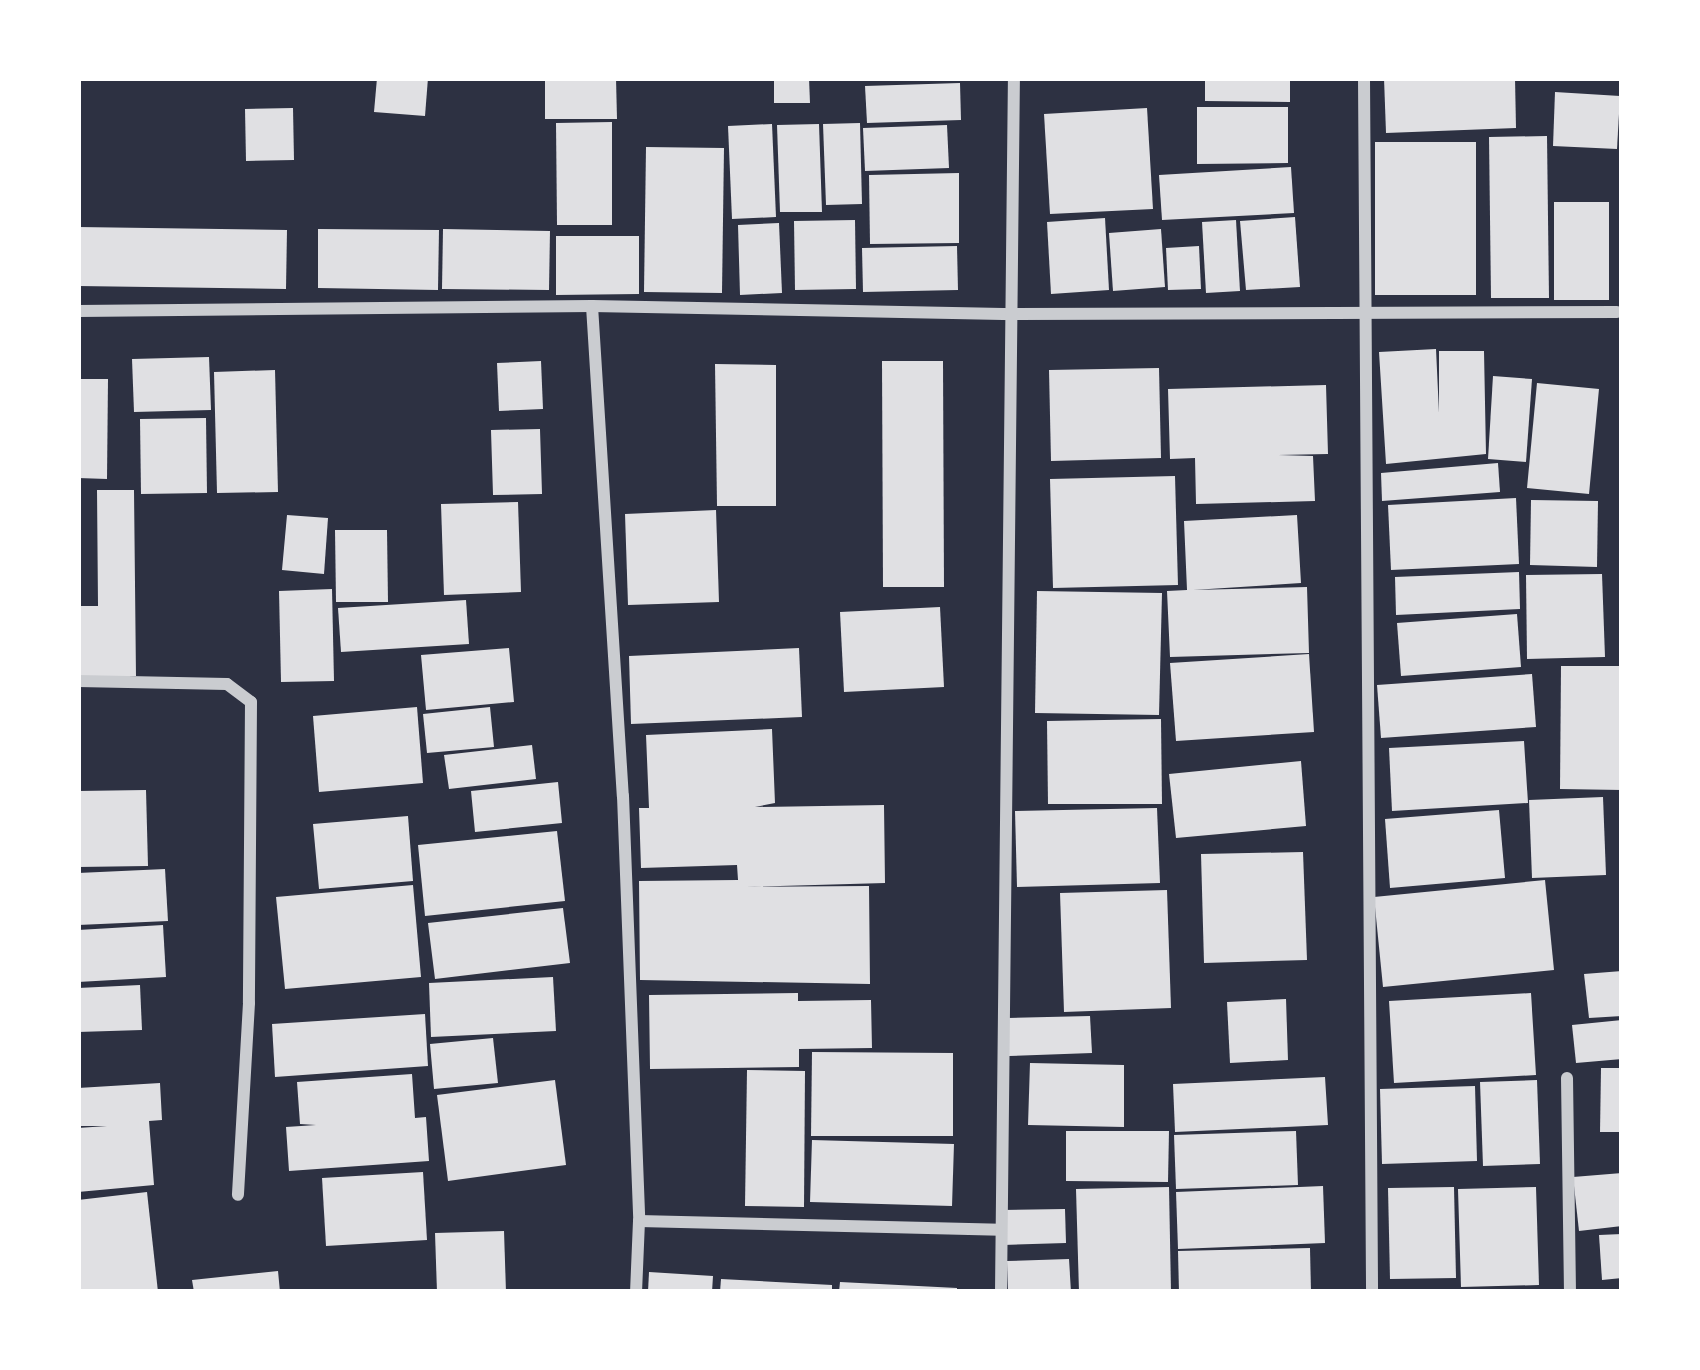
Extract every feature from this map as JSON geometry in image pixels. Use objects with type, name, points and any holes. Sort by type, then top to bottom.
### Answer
[{"type":"street","points":[[1001,1292],[1016,314],[1014,78]]},
{"type":"street","points":[[1364,78],[1372,1292]]},
{"type":"street","points":[[592,306],[616,655],[640,1221],[636,1292]]},
{"type":"street","points":[[78,311],[592,306],[1016,314],[1617,312]]},
{"type":"street","points":[[78,681],[227,684],[251,703],[249,1003],[238,1195]]},
{"type":"street","points":[[1567,1078],[1570,1292]]},
{"type":"street","points":[[640,1221],[1000,1230]]},
{"type":"building","points":[[377,78],[428,78],[425,116],[374,112]]},
{"type":"building","points":[[545,78],[616,78],[617,119],[545,119]]},
{"type":"building","points":[[774,78],[809,78],[810,103],[774,103]]},
{"type":"building","points":[[1205,78],[1290,78],[1290,102],[1205,101]]},
{"type":"building","points":[[1384,78],[1515,78],[1516,128],[1386,133]]},
{"type":"building","points":[[960,83],[961,120],[867,123],[865,86]]},
{"type":"building","points":[[1555,92],[1620,96],[1617,149],[1553,146]]},
{"type":"building","points":[[1197,107],[1288,107],[1288,163],[1197,164]]},
{"type":"building","points":[[293,108],[294,160],[246,161],[245,109]]},
{"type":"building","points":[[1147,108],[1153,209],[1050,214],[1044,114]]},
{"type":"building","points":[[612,122],[612,225],[557,225],[556,123]]},
{"type":"building","points":[[860,123],[862,204],[826,205],[823,124]]},
{"type":"building","points":[[772,124],[776,217],[732,219],[728,126]]},
{"type":"building","points":[[819,124],[822,212],[780,212],[777,125]]},
{"type":"building","points":[[947,125],[949,168],[865,171],[863,128]]},
{"type":"building","points":[[1547,136],[1549,298],[1491,298],[1489,137]]},
{"type":"building","points":[[1375,142],[1476,142],[1476,295],[1375,295]]},
{"type":"building","points":[[646,147],[724,148],[722,293],[644,292]]},
{"type":"building","points":[[1291,167],[1294,213],[1162,220],[1159,175]]},
{"type":"building","points":[[959,173],[959,243],[870,244],[869,175]]},
{"type":"building","points":[[1554,202],[1609,202],[1609,300],[1554,300]]},
{"type":"building","points":[[1295,217],[1300,287],[1246,290],[1240,221]]},
{"type":"building","points":[[1105,218],[1109,290],[1051,294],[1047,222]]},
{"type":"building","points":[[855,220],[856,289],[795,290],[794,221]]},
{"type":"building","points":[[1236,220],[1240,291],[1206,293],[1202,222]]},
{"type":"building","points":[[779,223],[782,293],[740,295],[738,225]]},
{"type":"building","points":[[78,227],[287,230],[286,289],[78,286]]},
{"type":"building","points":[[318,229],[439,230],[438,290],[318,288]]},
{"type":"building","points":[[443,229],[550,231],[549,290],[442,289]]},
{"type":"building","points":[[1161,229],[1165,287],[1113,291],[1109,233]]},
{"type":"building","points":[[556,236],[639,236],[639,294],[556,295]]},
{"type":"building","points":[[957,246],[958,290],[863,292],[862,248]]},
{"type":"building","points":[[1199,246],[1201,289],[1168,290],[1166,248]]},
{"type":"building","points":[[1436,349],[1439,413],[1439,351],[1484,351],[1486,454],[1386,464],[1379,352]]},
{"type":"building","points":[[209,357],[211,410],[134,412],[132,359]]},
{"type":"building","points":[[541,361],[543,409],[499,411],[497,363]]},
{"type":"building","points":[[882,361],[943,361],[944,587],[883,587]]},
{"type":"building","points":[[715,364],[776,365],[776,506],[717,506]]},
{"type":"building","points":[[1159,368],[1161,458],[1051,461],[1049,370]]},
{"type":"building","points":[[275,370],[278,492],[217,493],[214,372]]},
{"type":"building","points":[[1493,376],[1532,379],[1526,462],[1488,459]]},
{"type":"building","points":[[78,379],[108,379],[107,479],[78,478]]},
{"type":"building","points":[[1537,383],[1599,389],[1589,494],[1527,488]]},
{"type":"building","points":[[1326,385],[1328,454],[1278,455],[1313,456],[1315,501],[1196,504],[1195,458],[1170,459],[1168,389]]},
{"type":"building","points":[[206,418],[207,493],[141,494],[140,419]]},
{"type":"building","points":[[540,429],[542,494],[493,495],[491,430]]},
{"type":"building","points":[[1498,463],[1500,492],[1382,501],[1381,473]]},
{"type":"building","points":[[1175,476],[1178,585],[1053,588],[1050,479]]},
{"type":"building","points":[[97,490],[134,490],[136,676],[78,676],[78,606],[98,606]]},
{"type":"building","points":[[1516,498],[1519,564],[1391,570],[1388,505]]},
{"type":"building","points":[[1531,500],[1598,501],[1597,567],[1530,565]]},
{"type":"building","points":[[518,502],[521,592],[444,595],[441,504]]},
{"type":"building","points":[[716,510],[719,602],[628,605],[625,514]]},
{"type":"building","points":[[287,515],[328,518],[324,574],[282,570]]},
{"type":"building","points":[[1297,515],[1301,583],[1193,590],[1307,587],[1309,653],[1170,657],[1167,591],[1187,590],[1184,521]]},
{"type":"building","points":[[335,530],[387,530],[388,602],[336,602]]},
{"type":"building","points":[[1519,572],[1520,609],[1396,615],[1395,577]]},
{"type":"building","points":[[1602,574],[1605,657],[1527,659],[1526,575]]},
{"type":"building","points":[[332,589],[334,681],[281,682],[279,591]]},
{"type":"building","points":[[1037,591],[1162,593],[1159,715],[1035,713]]},
{"type":"building","points":[[466,600],[469,644],[341,652],[338,608]]},
{"type":"building","points":[[940,607],[944,687],[844,692],[840,612]]},
{"type":"building","points":[[1517,614],[1521,667],[1401,676],[1397,623]]},
{"type":"building","points":[[509,648],[514,702],[426,710],[421,655]]},
{"type":"building","points":[[799,648],[802,717],[631,724],[629,656]]},
{"type":"building","points":[[1309,654],[1314,732],[1176,741],[1170,663]]},
{"type":"building","points":[[1561,666],[1622,666],[1622,790],[1560,789]]},
{"type":"building","points":[[1532,674],[1536,727],[1381,738],[1377,685]]},
{"type":"building","points":[[417,707],[423,783],[319,792],[313,716]]},
{"type":"building","points":[[490,707],[494,747],[427,753],[423,714]]},
{"type":"building","points":[[1161,719],[1162,804],[1048,804],[1047,721]]},
{"type":"building","points":[[772,729],[775,803],[755,807],[884,805],[885,883],[745,887],[869,886],[870,984],[640,980],[639,881],[738,880],[737,865],[641,868],[639,808],[649,808],[646,735]]},
{"type":"building","points":[[1524,741],[1528,803],[1392,811],[1389,748]]},
{"type":"building","points":[[532,745],[536,779],[449,789],[444,755]]},
{"type":"building","points":[[1301,761],[1306,826],[1176,838],[1169,774]]},
{"type":"building","points":[[558,782],[562,823],[475,832],[471,791]]},
{"type":"building","points":[[146,790],[148,866],[78,867],[78,791]]},
{"type":"building","points":[[1603,797],[1606,875],[1532,878],[1529,800]]},
{"type":"building","points":[[1157,808],[1160,883],[1017,887],[1015,811]]},
{"type":"building","points":[[1499,810],[1505,878],[1390,888],[1385,819]]},
{"type":"building","points":[[408,816],[413,881],[319,889],[313,824]]},
{"type":"building","points":[[557,831],[565,901],[425,916],[418,845]]},
{"type":"building","points":[[1303,852],[1307,960],[1204,963],[1201,854]]},
{"type":"building","points":[[165,869],[168,921],[78,925],[78,873]]},
{"type":"building","points":[[1545,880],[1554,970],[1383,987],[1374,897]]},
{"type":"building","points":[[413,885],[421,977],[285,989],[276,897]]},
{"type":"building","points":[[1167,890],[1171,1008],[1064,1012],[1060,893]]},
{"type":"building","points":[[563,908],[570,963],[435,979],[428,923]]},
{"type":"building","points":[[163,925],[166,977],[78,982],[78,930]]},
{"type":"building","points":[[1622,971],[1622,1016],[1589,1018],[1584,974]]},
{"type":"building","points":[[553,977],[556,1031],[431,1037],[429,983]]},
{"type":"building","points":[[140,985],[142,1030],[78,1032],[78,988]]},
{"type":"building","points":[[798,993],[798,1001],[871,1000],[872,1048],[799,1049],[799,1067],[650,1069],[649,995]]},
{"type":"building","points":[[1531,993],[1536,1075],[1394,1083],[1389,1001]]},
{"type":"building","points":[[1286,999],[1288,1060],[1230,1063],[1227,1002]]},
{"type":"building","points":[[425,1014],[428,1066],[275,1077],[272,1024]]},
{"type":"building","points":[[1090,1016],[1092,1053],[1009,1056],[1008,1018]]},
{"type":"building","points":[[1622,1020],[1622,1059],[1576,1063],[1572,1025]]},
{"type":"building","points":[[493,1038],[498,1083],[434,1089],[430,1044]]},
{"type":"building","points":[[812,1052],[953,1053],[953,1136],[811,1136]]},
{"type":"building","points":[[1030,1063],[1124,1065],[1124,1127],[1028,1125]]},
{"type":"building","points":[[1601,1068],[1622,1068],[1622,1132],[1600,1132]]},
{"type":"building","points":[[747,1070],[805,1071],[804,1207],[745,1206]]},
{"type":"building","points":[[412,1074],[415,1118],[426,1117],[429,1161],[289,1171],[286,1127],[316,1125],[300,1124],[297,1082]]},
{"type":"building","points":[[1325,1077],[1328,1125],[1175,1132],[1173,1084]]},
{"type":"building","points":[[555,1080],[566,1165],[448,1181],[437,1095]]},
{"type":"building","points":[[1537,1080],[1540,1164],[1483,1166],[1480,1082]]},
{"type":"building","points":[[160,1083],[162,1120],[149,1121],[154,1185],[78,1192],[78,1128],[107,1126],[78,1126],[78,1088]]},
{"type":"building","points":[[1475,1086],[1477,1161],[1382,1164],[1380,1089]]},
{"type":"building","points":[[1066,1131],[1169,1131],[1168,1182],[1066,1181]]},
{"type":"building","points":[[1296,1131],[1298,1185],[1176,1189],[1174,1135]]},
{"type":"building","points":[[812,1140],[954,1144],[952,1206],[810,1202]]},
{"type":"building","points":[[423,1172],[427,1240],[326,1246],[322,1178]]},
{"type":"building","points":[[1622,1173],[1622,1226],[1579,1231],[1573,1177]]},
{"type":"building","points":[[1323,1186],[1325,1243],[1178,1249],[1176,1192]]},
{"type":"building","points":[[1169,1187],[1171,1292],[1079,1292],[1076,1189]]},
{"type":"building","points":[[1454,1187],[1456,1278],[1390,1279],[1388,1188]]},
{"type":"building","points":[[1536,1187],[1539,1285],[1461,1287],[1458,1189]]},
{"type":"building","points":[[147,1192],[158,1292],[78,1292],[78,1200]]},
{"type":"building","points":[[1065,1209],[1066,1243],[1003,1245],[1002,1210]]},
{"type":"building","points":[[504,1231],[506,1292],[437,1292],[435,1233]]},
{"type":"building","points":[[1622,1234],[1622,1278],[1602,1280],[1599,1235]]},
{"type":"building","points":[[1310,1248],[1311,1292],[1179,1292],[1178,1251]]},
{"type":"building","points":[[1069,1259],[1071,1292],[1008,1292],[1007,1261]]},
{"type":"building","points":[[278,1271],[280,1292],[194,1292],[192,1280]]},
{"type":"building","points":[[649,1272],[713,1276],[712,1292],[648,1292]]},
{"type":"building","points":[[721,1279],[832,1285],[832,1292],[720,1292]]},
{"type":"building","points":[[840,1282],[957,1288],[957,1292],[839,1292]]}]
